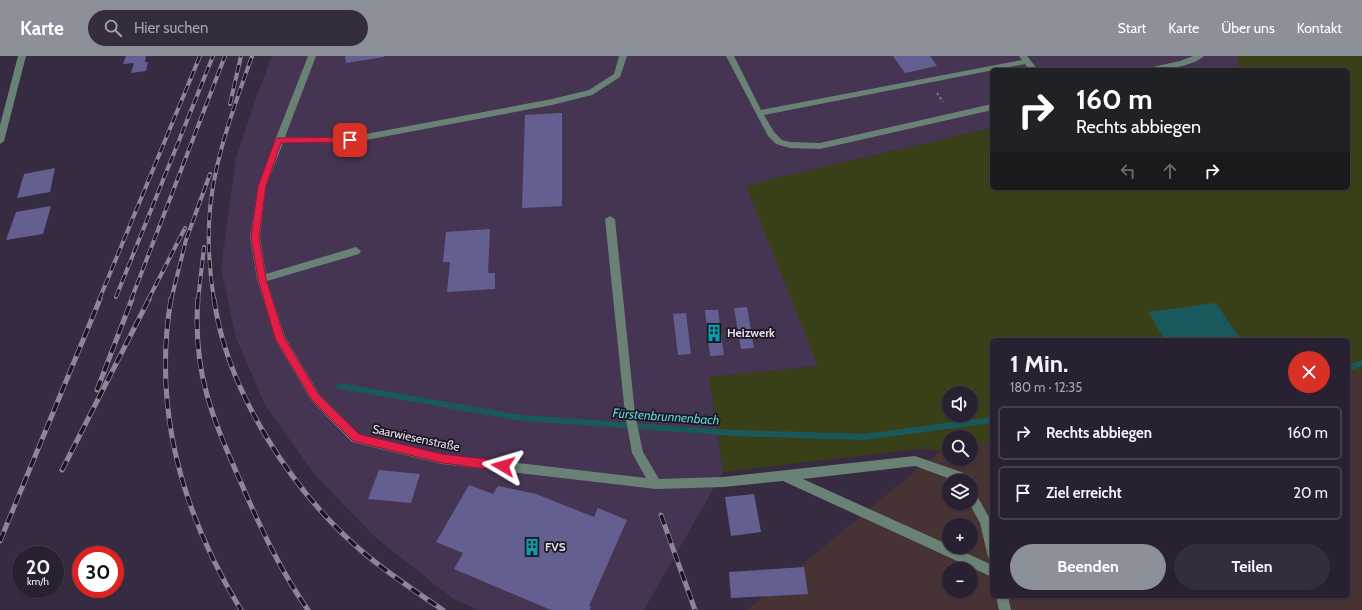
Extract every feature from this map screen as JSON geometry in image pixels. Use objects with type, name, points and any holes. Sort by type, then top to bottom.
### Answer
[{"type":"street","points":[[0,141],[22,56]]},
{"type":"street","name":"Saarwiesenstraße","points":[[312,56],[278,140],[262,186],[255,237],[262,279],[280,338],[315,397],[356,438],[442,459],[656,484],[723,482],[915,461],[954,474]]},
{"type":"street","points":[[278,140],[350,140],[552,102],[592,92],[617,76],[623,56]]},
{"type":"street","points":[[730,56],[758,113],[772,134],[779,142],[790,145],[820,146],[990,107]]},
{"type":"street","points":[[1174,56],[1182,63]]},
{"type":"street","points":[[1160,68],[1182,63],[1200,56]]},
{"type":"street","points":[[758,113],[1025,59],[1032,68]]},
{"type":"street","points":[[610,219],[630,414],[638,453],[656,484]]},
{"type":"street","points":[[262,279],[356,251]]},
{"type":"street","points":[[784,476],[990,570]]},
{"type":"street","points":[[978,508],[985,521],[990,544]]},
{"type":"street","points":[[1002,598],[1005,610]]},
{"type":"shaded area","points":[[272,56],[1237,56],[1240,68],[990,68],[990,128],[780,177],[818,366],[709,377],[723,472],[644,610],[478,610],[452,598],[375,537],[315,475],[265,405],[236,338],[221,269],[236,158]]},
{"type":"shaded area","points":[[1237,56],[1362,56],[1362,371],[1350,373],[1350,338],[990,338],[990,441],[978,444],[978,430],[942,430],[942,450],[916,449],[723,472],[709,377],[818,366],[746,186],[990,128],[990,190],[1350,190],[1350,68],[1240,68]]},
{"type":"shaded area","points":[[1216,303],[1240,338],[1164,338],[1148,312]]},
{"type":"shaded area","points":[[1362,371],[1362,610],[747,610],[941,450],[942,466],[978,466],[978,444],[990,441],[990,598],[1350,598],[1350,373]]},
{"type":"building","points":[[126,56],[146,56],[145,62],[148,62],[146,71],[131,73],[134,63],[123,64]]},
{"type":"building","points":[[345,56],[384,56],[384,57],[346,63]]},
{"type":"building","points":[[893,56],[930,56],[937,66],[905,73]]},
{"type":"building","points":[[562,113],[562,206],[522,208],[525,115]]},
{"type":"building","points":[[55,168],[50,192],[17,198],[24,174]]},
{"type":"building","points":[[51,206],[43,234],[6,240],[16,212]]},
{"type":"building","points":[[490,229],[488,273],[495,273],[495,289],[447,292],[450,262],[443,262],[446,232]]},
{"type":"building","points":[[747,307],[754,348],[741,349],[734,308]]},
{"type":"building","name":"Heizwerk","points":[[705,310],[718,310],[724,355],[710,356]]},
{"type":"building","points":[[686,313],[691,354],[678,355],[673,314]]},
{"type":"building","points":[[379,470],[420,474],[411,503],[368,499]]},
{"type":"building","name":"FVS","points":[[469,485],[493,494],[498,486],[536,494],[594,517],[598,508],[627,520],[589,606],[591,607],[590,610],[551,610],[454,569],[463,553],[436,542]]},
{"type":"building","points":[[754,494],[761,532],[731,536],[725,497]]},
{"type":"building","points":[[804,567],[808,594],[731,598],[729,572]]},
{"type":"waterway","name":"Fürstenbrunnenbach","points":[[1350,367],[1362,363]]},
{"type":"waterway","name":"Fürstenbrunnenbach","points":[[340,386],[521,418],[735,433],[864,437],[990,420]]},
{"type":"railway","points":[[99,300],[200,56]]},
{"type":"railway","points":[[116,297],[213,56]]},
{"type":"railway","points":[[131,300],[225,56]]},
{"type":"railway","points":[[230,104],[241,56]]},
{"type":"railway","points":[[214,300],[211,281],[209,234],[214,181],[224,139],[252,56]]},
{"type":"railway","points":[[171,300],[186,240],[210,174]]},
{"type":"railway","points":[[148,300],[185,228]]},
{"type":"railway","points":[[198,300],[204,247]]},
{"type":"railway","points":[[0,541],[100,299]]},
{"type":"railway","points":[[97,390],[132,299]]},
{"type":"railway","points":[[62,470],[149,299]]},
{"type":"railway","points":[[171,299],[166,341],[166,381],[170,422],[177,461],[188,499],[203,537],[241,610]]},
{"type":"railway","points":[[198,299],[197,327],[202,376],[215,421],[266,538],[281,567],[308,610]]},
{"type":"railway","points":[[214,299],[221,334],[233,369],[248,404],[267,438],[289,471],[312,501],[338,529],[364,553],[393,576],[443,610]]},
{"type":"railway","points":[[661,515],[695,610]]},
{"type":"place","name":"Heizwerk","points":[[714,333]]},
{"type":"place","name":"FVS","points":[[532,547]]},
{"type":"route","points":[[350,140],[278,140],[262,186],[255,237],[262,279],[280,338],[315,397],[356,438],[442,459],[503,466]]}]
